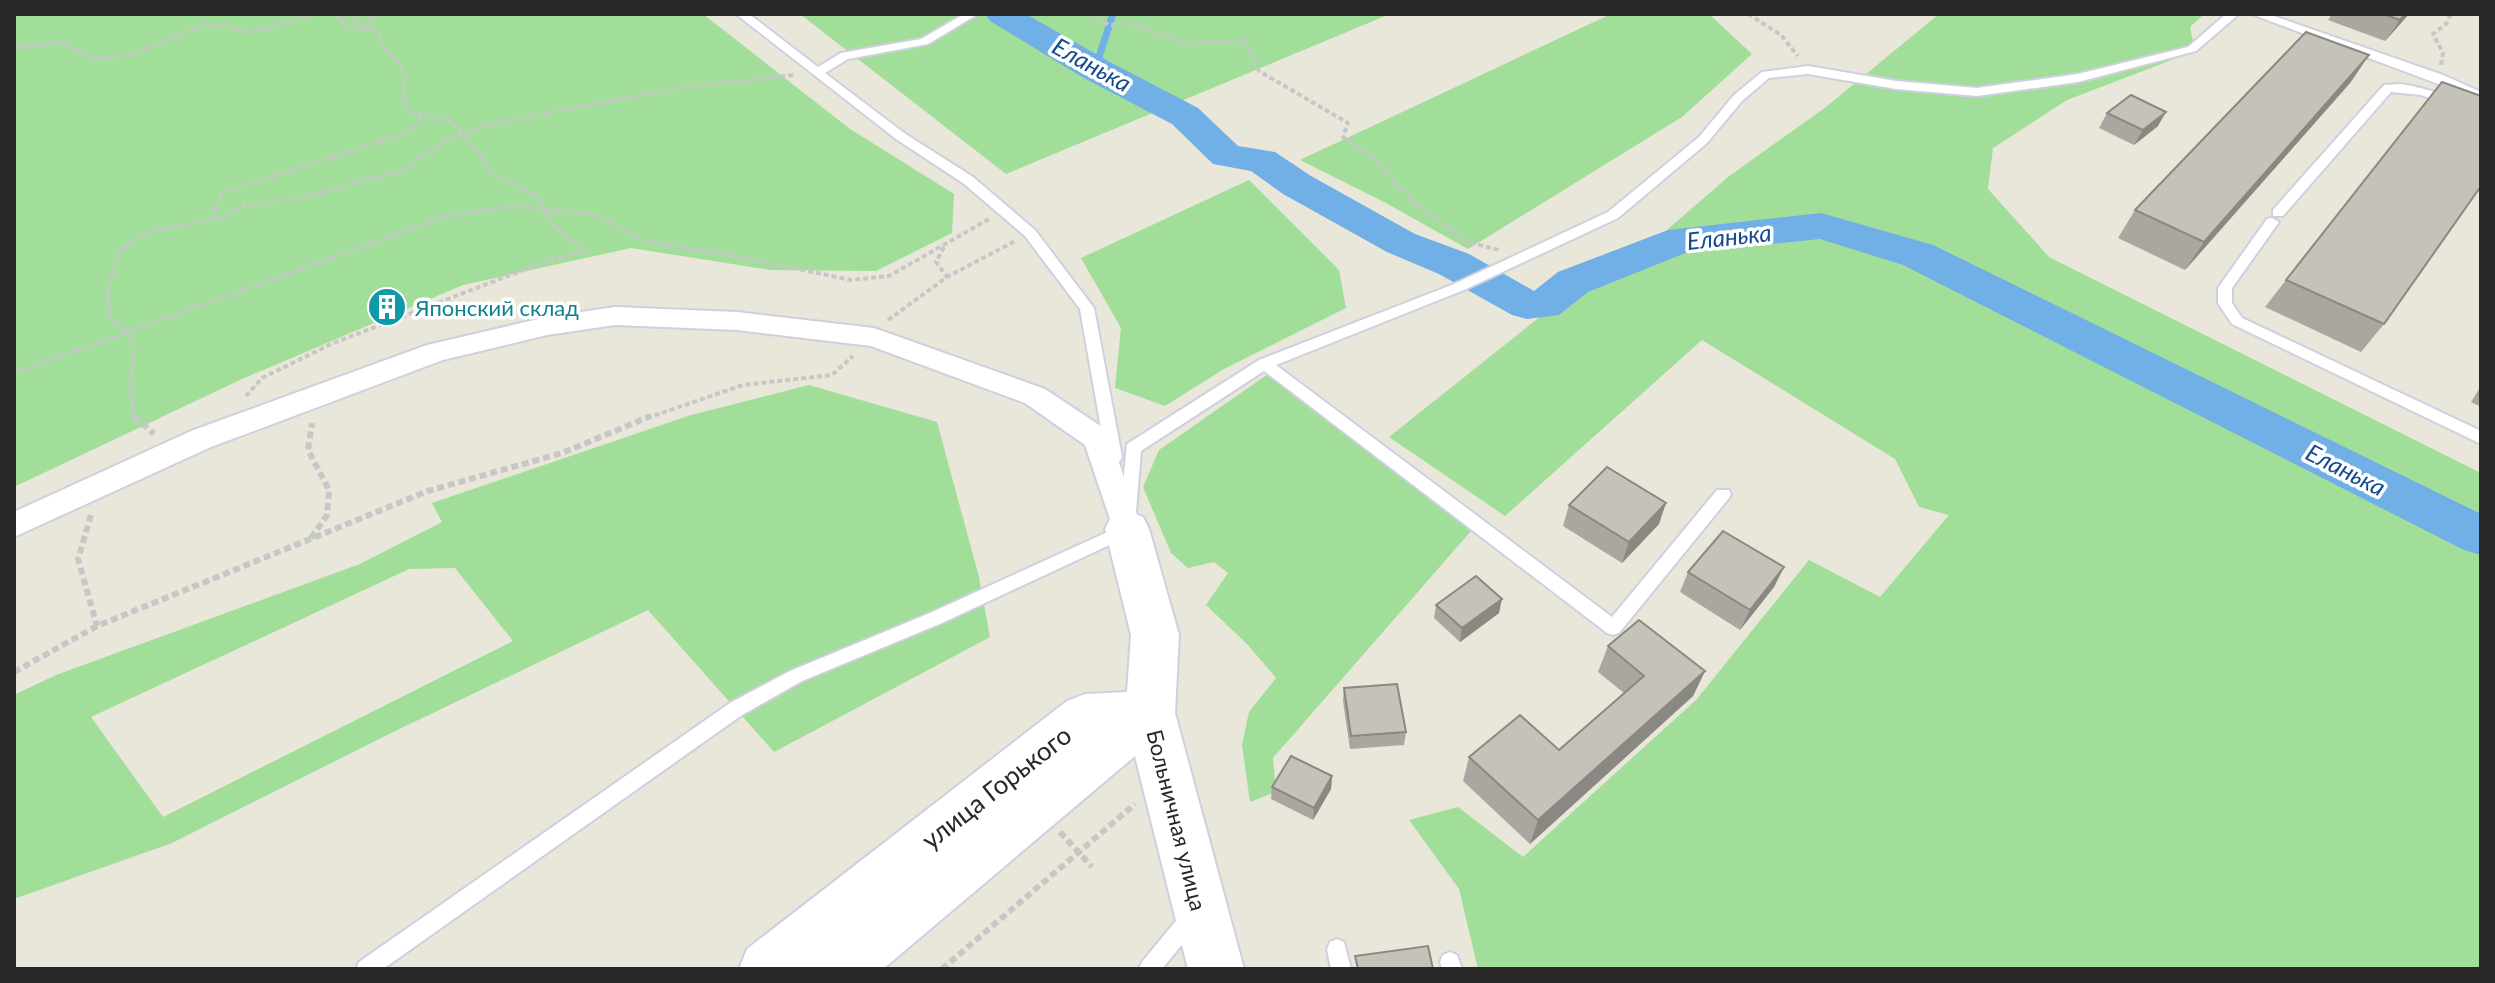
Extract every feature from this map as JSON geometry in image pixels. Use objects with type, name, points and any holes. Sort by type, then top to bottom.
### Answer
[{"type":"main road","name":"Больничная улица","points":[[1127,529],[1155,635],[1150,713],[1216,969]]},
{"type":"main road","name":"улица Горького","points":[[767,969],[1085,716],[1150,713]]},
{"type":"main road","name":"улица Горького","points":[[840,969],[1150,713]]},
{"type":"street","points":[[14,525],[201,439],[437,352],[547,326],[615,316],[722,320],[874,337],[1035,396],[1098,439],[1127,529]]},
{"type":"lane","points":[[742,14],[900,136],[968,180],[1003,209],[1030,233],[1087,308],[1127,529]]},
{"type":"lane","points":[[816,73],[845,56],[924,42],[972,14]]},
{"type":"lane","points":[[1127,529],[1133,448],[1264,364],[1459,287],[1613,215],[1703,140],[1738,98],[1766,75],[1808,70],[1896,85],[1977,92],[2078,78],[2192,49],[2233,14]]},
{"type":"lane","points":[[2257,14],[2439,78],[2481,96]]},
{"type":"lane","points":[[2481,114],[2430,93],[2404,87],[2388,88],[2275,217],[2225,288],[2225,303],[2237,321],[2481,438]]},
{"type":"lane","points":[[1264,364],[1613,628],[1723,494]]},
{"type":"lane","points":[[366,969],[736,709],[796,676],[936,618],[1127,529]]},
{"type":"lane","points":[[1149,969],[1200,908]]},
{"type":"path","points":[[14,48],[58,42],[94,59],[131,55],[206,24],[254,32],[315,14]]},
{"type":"path","points":[[337,14],[345,28],[369,28]]},
{"type":"path","points":[[344,14],[380,35],[380,40],[405,74],[403,103],[410,112],[453,122],[494,174],[538,197],[546,218],[570,243],[587,250]]},
{"type":"path","points":[[369,28],[374,14]]},
{"type":"path","points":[[1090,14],[1109,25],[1133,24],[1187,44],[1245,40],[1259,71],[1348,123],[1343,137],[1371,157],[1416,204],[1468,242],[1496,247],[1506,263]]},
{"type":"path","points":[[1748,14],[1781,35],[1808,70]]},
{"type":"path","points":[[2439,78],[2443,53],[2433,34],[2446,24],[2451,14]]},
{"type":"path","points":[[157,438],[133,415],[130,384],[134,352],[130,335],[110,316],[108,289],[120,250],[134,239],[156,230],[226,217],[245,205],[301,198],[405,170],[461,133],[522,116],[680,88],[816,73]]},
{"type":"path","points":[[213,219],[221,193],[400,135],[415,128],[421,114]]},
{"type":"path","points":[[14,373],[447,216],[515,206],[594,215],[648,242],[710,251],[851,280],[889,276],[945,246],[1003,209]]},
{"type":"path","points":[[14,672],[97,626],[428,491],[562,453],[654,415],[743,385],[832,375],[874,337],[889,318],[947,277],[1030,233]]},
{"type":"path","points":[[945,246],[936,262],[947,277]]},
{"type":"path","points":[[310,538],[327,515],[329,490],[308,450],[313,421],[338,389]]},
{"type":"path","points":[[942,969],[1124,813]]},
{"type":"path","points":[[1059,830],[1092,867]]},
{"type":"green space","points":[[14,14],[703,14],[850,129],[954,194],[952,233],[876,271],[771,270],[631,248],[463,285],[242,379],[14,487]]},
{"type":"green space","points":[[800,14],[1390,14],[1006,174]]},
{"type":"green space","points":[[1611,14],[1709,14],[1752,54],[1682,117],[1468,249],[1300,160]]},
{"type":"green space","points":[[1939,14],[2204,14],[2190,27],[2195,51],[2067,100],[1993,148],[1988,189],[2049,257],[2481,473],[2481,969],[1478,969],[1459,889],[1409,820],[1458,807],[1523,857],[1696,700],[1809,560],[1880,597],[1949,515],[1919,507],[1895,459],[1702,340],[1505,516],[1389,437],[1541,316],[1622,269],[1728,177],[1826,107]]},
{"type":"green space","points":[[1249,180],[1339,270],[1346,308],[1224,369],[1165,406],[1115,388],[1121,328],[1081,258]]},
{"type":"green space","points":[[1268,374],[1471,531],[1273,758],[1276,792],[1250,802],[1242,745],[1249,712],[1276,678],[1248,645],[1206,605],[1228,573],[1214,562],[1188,568],[1171,553],[1143,487],[1159,450]]},
{"type":"green space","points":[[809,385],[937,422],[979,577],[990,637],[774,752],[648,610],[389,734],[172,843],[14,899],[14,695],[56,675],[360,564],[442,522],[432,503],[691,415]],"holes":[[[455,568],[513,641],[163,817],[91,717],[409,569]]]},
{"type":"building","points":[[2383,14],[2405,14],[2400,20]]},
{"type":"building","points":[[2306,32],[2369,55],[2204,242],[2135,210]]},
{"type":"building","points":[[2442,82],[2481,96],[2481,186],[2384,324],[2286,280]]},
{"type":"building","points":[[2131,95],[2166,112],[2143,130],[2107,113]]},
{"type":"building","points":[[1607,467],[1666,503],[1629,542],[1569,505]]},
{"type":"building","points":[[1723,531],[1784,567],[1750,610],[1688,572]]},
{"type":"building","points":[[1476,576],[1502,599],[1462,628],[1436,605]]},
{"type":"building","points":[[1639,620],[1705,671],[1538,820],[1469,757],[1520,715],[1559,750],[1644,676],[1608,646]]},
{"type":"building","points":[[1397,684],[1406,732],[1351,736],[1344,688]]},
{"type":"building","points":[[1291,756],[1332,776],[1314,808],[1272,787]]},
{"type":"building","points":[[1428,946],[1433,969],[1358,969],[1355,956]]},
{"type":"waterway","name":"Еланька","points":[[1002,14],[1095,69],[1185,116],[1227,156],[1261,160],[1297,185],[1401,243],[1454,264],[1527,305],[1544,305],[1573,282],[1682,239],[1821,226],[1918,255],[2481,536]]},
{"type":"waterway","points":[[1095,69],[1113,14]]},
{"type":"place","name":"Японский склад","points":[[387,307]]}]
